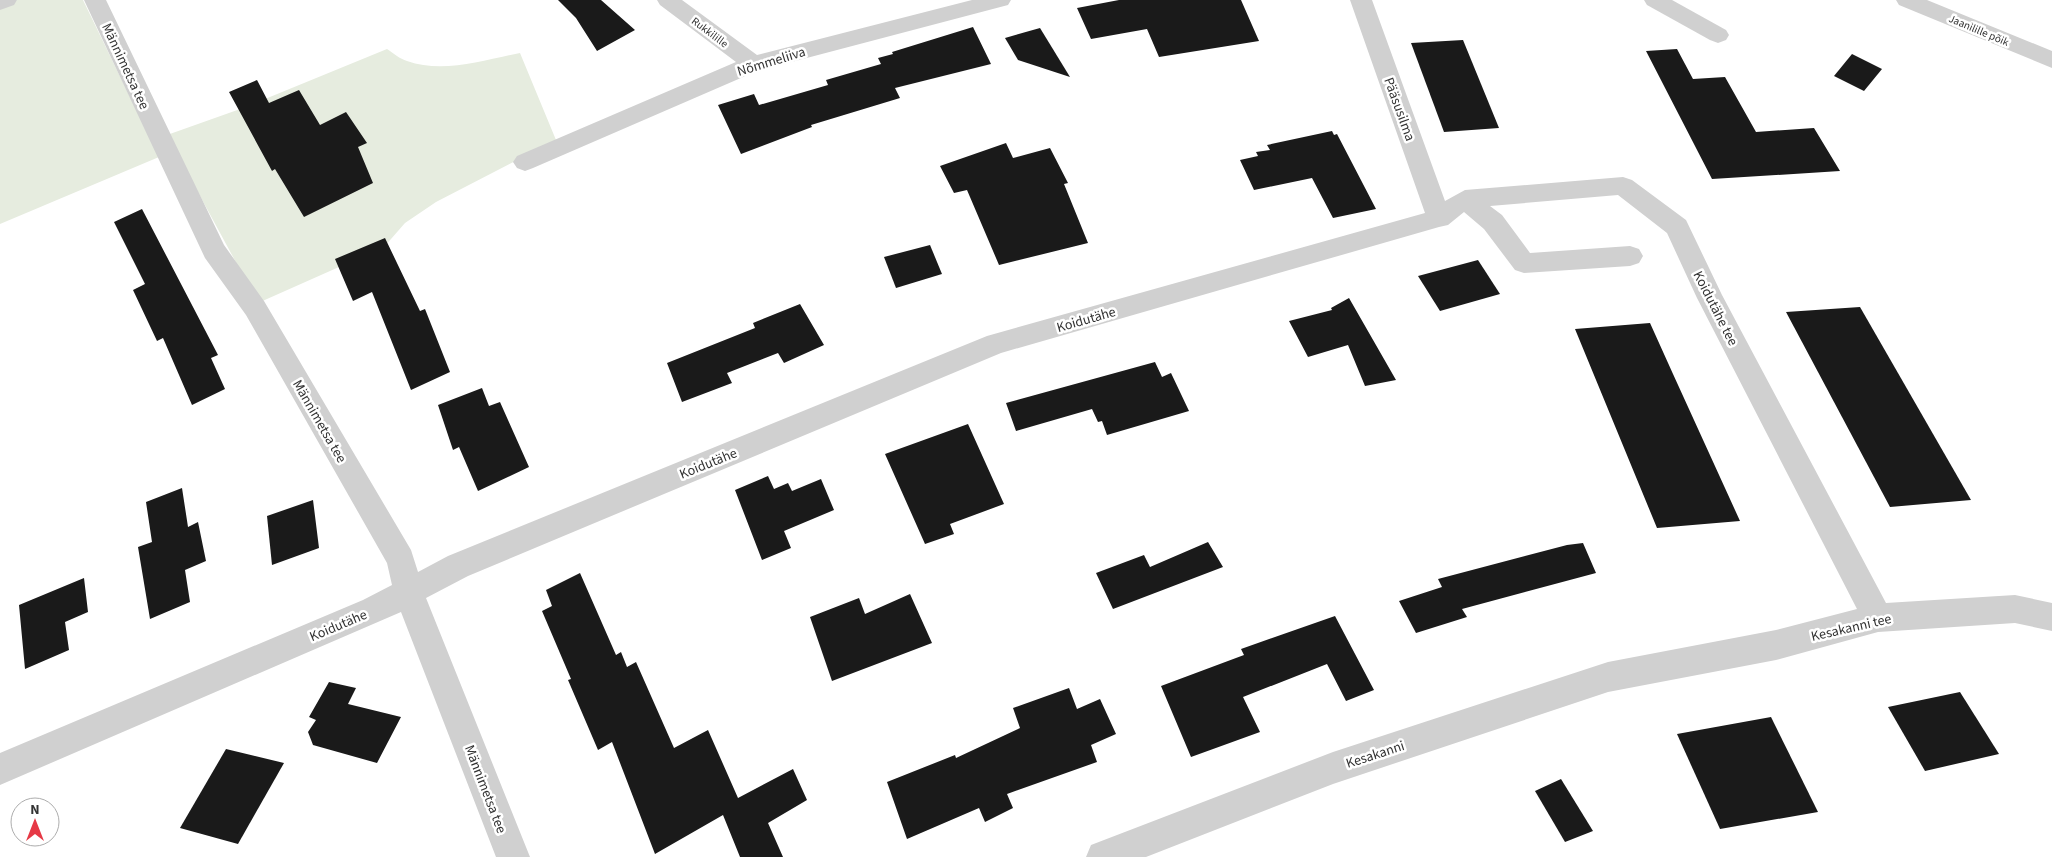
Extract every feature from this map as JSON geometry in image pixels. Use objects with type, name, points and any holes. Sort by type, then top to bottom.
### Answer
[{"type":"street","points":[[0,3],[6,0]]},
{"type":"street","name":"Männimetsa tee","points":[[95,0],[214,251],[255,308],[401,560],[408,592],[513,857]]},
{"type":"street","name":"Rukkilille","points":[[668,0],[753,64]]},
{"type":"street","name":"Nõmmeliiva","points":[[524,162],[753,64],[1000,0]]},
{"type":"street","name":"Pääsusilma","points":[[1360,0],[1439,218]]},
{"type":"street","points":[[1655,0],[1718,35]]},
{"type":"street","name":"Jaanilille põik","points":[[1907,0],[2052,60]]},
{"type":"street","name":"Koidutähe tee","points":[[1465,199],[1623,186],[1677,227],[1710,298],[1878,618]]},
{"type":"street","points":[[1439,218],[1465,199],[1493,222],[1524,263],[1630,256]]},
{"type":"street","name":"Koidutähe","points":[[0,769],[374,610],[458,566],[996,344],[1439,218]]},
{"type":"street","name":"Kesakanni tee","points":[[1652,669],[1776,645],[1878,618],[2015,610],[2052,617]]},
{"type":"street","name":"Kesakanni","points":[[1103,857],[1332,768],[1608,677],[1652,669]]},
{"type":"shaded area","points":[[17,0],[83,0],[159,157],[0,224],[0,9]]},
{"type":"shaded area","points":[[387,49],[404,60],[421,65],[435,66],[478,62],[520,53],[556,140],[436,202],[405,223],[384,247],[258,303],[167,135],[243,108]]},
{"type":"building","points":[[558,0],[601,0],[635,30],[597,51],[576,18]]},
{"type":"building","points":[[1119,0],[1241,0],[1259,41],[1159,57],[1147,29],[1091,39],[1077,8]]},
{"type":"building","points":[[973,27],[991,64],[895,88],[900,98],[811,125],[812,127],[741,154],[718,105],[754,94],[759,105],[828,85],[826,80],[881,64],[878,58],[893,54],[892,52]]},
{"type":"building","points":[[1040,28],[1070,77],[1018,60],[1005,38]]},
{"type":"building","points":[[1463,40],[1499,128],[1444,132],[1411,43]]},
{"type":"building","points":[[1677,49],[1693,79],[1725,77],[1756,132],[1814,128],[1840,171],[1712,179],[1646,51]]},
{"type":"building","points":[[1852,54],[1882,69],[1864,91],[1834,76]]},
{"type":"building","points":[[257,80],[269,103],[299,90],[320,125],[346,112],[367,143],[358,147],[373,183],[304,217],[275,169],[272,171],[229,92]]},
{"type":"building","points":[[1332,131],[1334,135],[1337,134],[1376,209],[1333,218],[1312,178],[1254,190],[1240,160],[1258,156],[1256,152],[1270,150],[1267,145]]},
{"type":"building","points":[[1006,143],[1013,158],[1050,148],[1068,183],[1064,184],[1088,243],[999,265],[967,190],[954,193],[940,166]]},
{"type":"building","points":[[142,209],[218,355],[211,358],[225,389],[192,405],[163,338],[157,341],[133,290],[145,284],[114,222]]},
{"type":"building","points":[[385,238],[420,311],[425,309],[450,372],[411,390],[372,292],[353,301],[335,259]]},
{"type":"building","points":[[930,245],[942,274],[896,288],[884,257]]},
{"type":"building","points":[[1478,260],[1500,294],[1440,311],[1418,276]]},
{"type":"building","points":[[1349,298],[1396,380],[1365,386],[1348,345],[1308,357],[1289,321],[1332,310],[1331,308]]},
{"type":"building","points":[[800,304],[824,345],[784,363],[778,353],[727,373],[732,383],[682,402],[667,363],[755,328],[753,323]]},
{"type":"building","points":[[1860,307],[1971,500],[1890,507],[1786,312]]},
{"type":"building","points":[[1650,323],[1740,521],[1657,528],[1575,329]]},
{"type":"building","points":[[1155,362],[1162,377],[1171,373],[1189,411],[1107,435],[1102,421],[1098,422],[1092,409],[1016,431],[1006,403]]},
{"type":"building","points":[[482,388],[489,406],[500,402],[529,467],[478,491],[459,447],[453,450],[438,405]]},
{"type":"building","points":[[968,424],[1004,504],[950,524],[954,534],[925,544],[885,454]]},
{"type":"building","points":[[768,476],[774,489],[788,483],[792,491],[821,479],[834,510],[784,531],[791,548],[762,560],[735,490]]},
{"type":"building","points":[[182,488],[188,527],[198,522],[206,561],[185,570],[190,602],[150,619],[138,547],[152,542],[146,502]]},
{"type":"building","points":[[313,500],[319,548],[272,565],[267,516]]},
{"type":"building","points":[[1208,542],[1223,567],[1113,609],[1096,573],[1144,555],[1150,567]]},
{"type":"building","points":[[1583,543],[1596,573],[1462,609],[1467,617],[1416,633],[1399,601],[1442,587],[1438,579],[1567,545]]},
{"type":"building","points":[[580,573],[616,655],[621,652],[627,667],[636,662],[674,748],[708,730],[738,798],[793,769],[807,800],[768,823],[783,857],[740,857],[723,815],[655,854],[612,742],[598,750],[568,680],[571,679],[542,611],[552,606],[546,590]]},
{"type":"building","points":[[84,578],[88,612],[65,622],[69,650],[25,669],[19,605]]},
{"type":"building","points":[[910,594],[932,643],[832,681],[810,617],[859,598],[865,614]]},
{"type":"building","points":[[1335,616],[1374,690],[1346,701],[1327,664],[1243,697],[1260,732],[1191,757],[1161,686],[1244,655],[1241,649]]},
{"type":"building","points":[[329,682],[356,688],[348,704],[401,717],[377,763],[313,745],[308,732],[316,720],[309,717]]},
{"type":"building","points":[[1069,688],[1077,709],[1100,699],[1116,734],[1091,745],[1097,762],[1007,794],[1013,808],[985,822],[979,808],[907,839],[887,782],[955,755],[956,758],[1020,728],[1013,708]]},
{"type":"building","points":[[1960,692],[1999,754],[1925,771],[1888,707]]},
{"type":"building","points":[[1771,717],[1818,812],[1720,829],[1677,734]]},
{"type":"building","points":[[226,749],[284,763],[238,844],[180,828]]},
{"type":"building","points":[[1561,779],[1593,831],[1565,842],[1535,791]]}]
